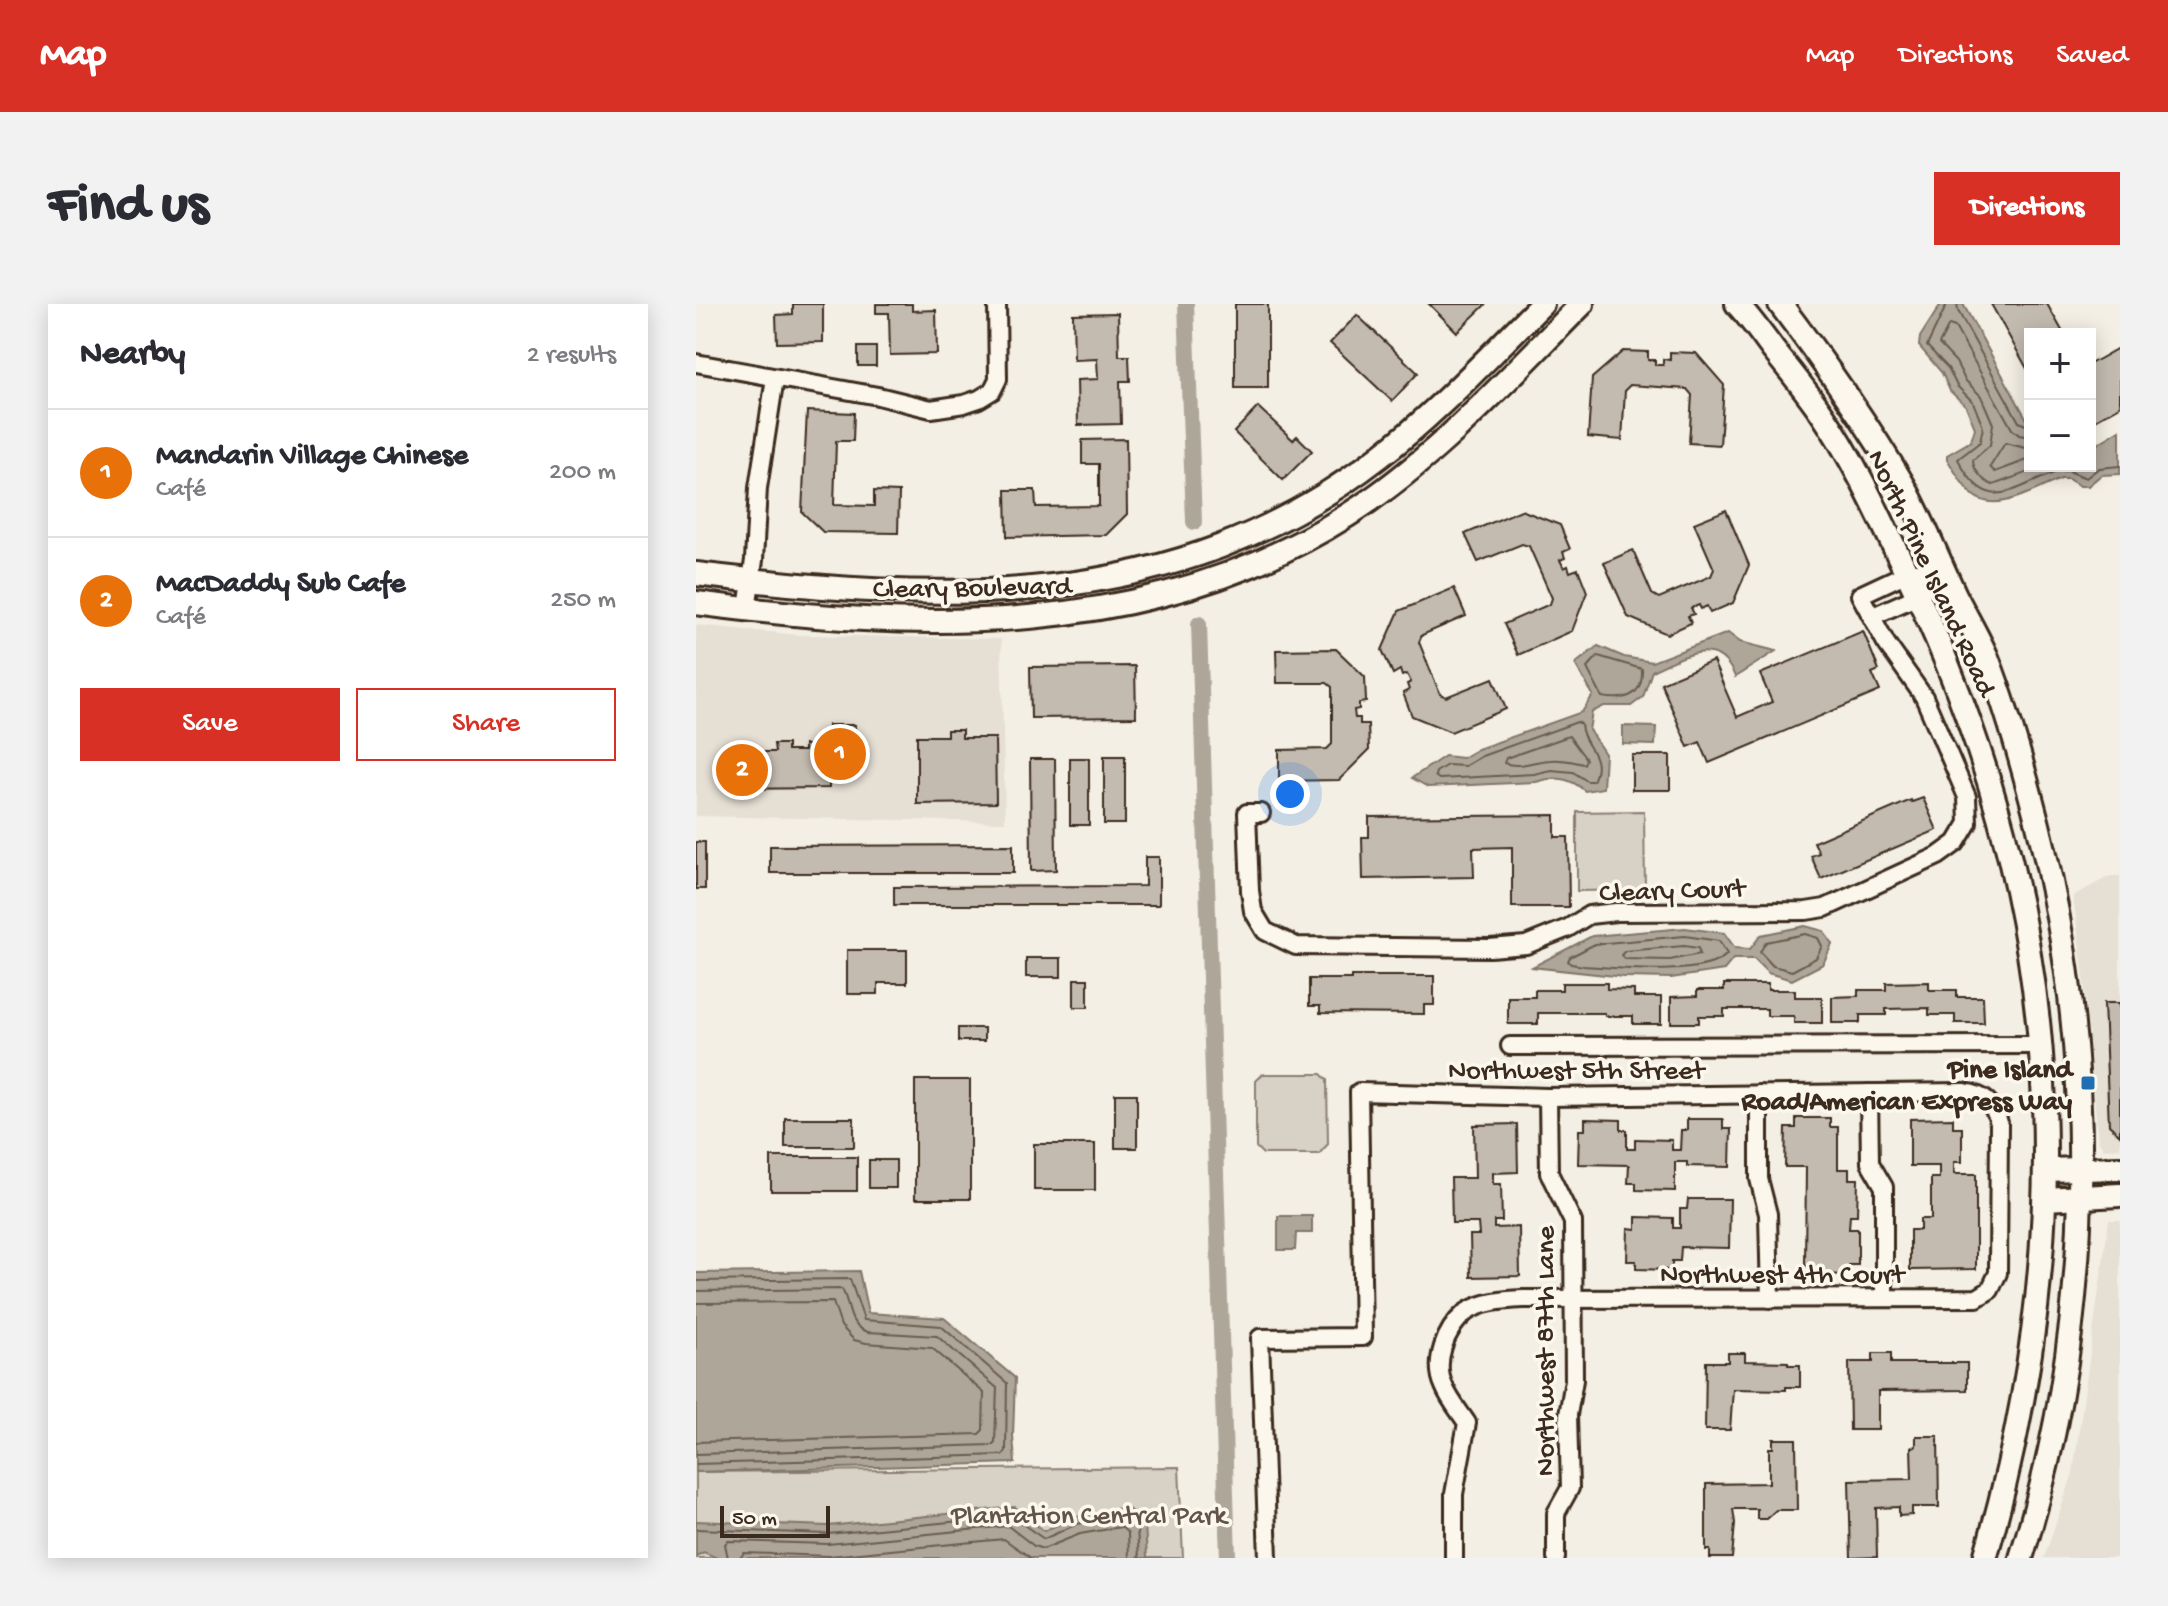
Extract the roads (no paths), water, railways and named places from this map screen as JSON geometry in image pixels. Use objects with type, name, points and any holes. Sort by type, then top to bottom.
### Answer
[{"type":"main road","name":"Cleary Boulevard","points":[[696,574],[751,581],[922,591],[1030,590],[1096,581],[1187,559],[1237,541],[1287,517],[1378,458],[1419,425],[1542,304]]},
{"type":"main road","name":"Cleary Boulevard","points":[[696,603],[879,618],[988,620],[1041,617],[1147,600],[1200,585],[1251,566],[1299,543],[1348,515],[1392,484],[1454,431],[1582,304]]},
{"type":"main road","name":"North Pine Island Road","points":[[1737,304],[1822,414],[1875,508],[1918,596],[1952,669],[1982,755],[2024,915],[2041,1045],[2045,1170],[2043,1249],[2031,1358],[2010,1467],[1985,1558]]},
{"type":"main road","name":"North Pine Island Road","points":[[1780,304],[1819,356],[1904,486],[1988,660],[2015,740],[2047,859],[2064,949],[2073,1021],[2080,1197],[2075,1282],[2057,1412],[2045,1475],[2021,1558]]},
{"type":"main road","points":[[2045,1170],[2120,1168]]},
{"type":"main road","points":[[2045,1199],[2120,1195]]},
{"type":"street","points":[[696,363],[931,409],[964,404],[992,391],[998,379],[997,304]]},
{"type":"street","points":[[747,609],[758,488],[775,378]]},
{"type":"street","points":[[1873,616],[1918,596],[1944,569]]},
{"type":"street","name":"Cleary Court","points":[[1261,813],[1247,813],[1253,911],[1265,931],[1296,946],[1490,948],[1526,945],[1568,928],[1589,915],[1616,912],[1806,911],[1825,908],[1938,856],[1956,843],[1968,823],[1967,797],[1924,697],[1886,643],[1860,595],[1907,573],[1944,569]]},
{"type":"street","points":[[1510,1046],[2041,1045]]},
{"type":"street","name":"Northwest 5th Street","points":[[1268,1558],[1260,1338],[1363,1337],[1359,1092],[1548,1097],[1964,1092],[1984,1098],[1992,1105],[1999,1123],[1998,1273],[1990,1290]]},
{"type":"street","points":[[1869,1093],[1870,1163],[1884,1187],[1884,1297]]},
{"type":"street","points":[[1759,1094],[1759,1179],[1768,1214],[1770,1299]]},
{"type":"street","name":"Northwest 87th Lane","points":[[1548,1097],[1549,1173],[1573,1222],[1574,1380],[1568,1415],[1570,1488],[1556,1513],[1556,1558]]},
{"type":"street","name":"Northwest 4th Court","points":[[1454,1558],[1454,1494],[1467,1423],[1442,1384],[1439,1367],[1442,1347],[1450,1330],[1466,1313],[1500,1301],[1525,1299],[1977,1298],[1990,1290]]},
{"type":"water","points":[[1941,304],[1963,304],[2024,414],[2024,472],[2096,472],[2096,445],[2120,430],[2120,474],[2101,475],[2088,486],[2061,479],[2005,501],[1982,500],[1973,495],[1962,483],[1947,455],[1971,441],[1975,428],[1966,406],[1950,391],[1942,373],[1919,346],[1920,337]]},
{"type":"water","points":[[1728,633],[1740,642],[1776,651],[1735,677],[1719,656],[1709,653],[1687,655],[1652,671],[1643,697],[1631,706],[1604,706],[1592,712],[1589,730],[1605,754],[1603,788],[1585,791],[1568,780],[1556,779],[1428,787],[1412,778],[1445,756],[1462,758],[1478,749],[1582,712],[1593,695],[1575,664],[1598,646],[1624,657],[1652,662]]},
{"type":"water","points":[[1623,726],[1656,727],[1655,745],[1623,744]]},
{"type":"water","points":[[1805,926],[1824,931],[1832,944],[1823,964],[1792,980],[1768,973],[1754,959],[1733,959],[1724,970],[1671,978],[1624,977],[1532,967],[1592,936],[1685,928],[1724,933],[1735,948],[1750,949],[1761,935]]},
{"type":"water","points":[[1278,1216],[1312,1216],[1312,1233],[1296,1233],[1295,1250],[1278,1250]]},
{"type":"water","points":[[859,1271],[868,1313],[944,1318],[1015,1378],[1015,1463],[696,1472],[696,1273]]},
{"type":"water","points":[[1015,1507],[1044,1531],[1074,1517],[1126,1507],[1145,1524],[1147,1558],[717,1558],[704,1552],[696,1556],[696,1521],[828,1526]]},
{"type":"waterway","points":[[1186,304],[1194,522]]},
{"type":"waterway","points":[[1199,624],[1228,1558]]},
{"type":"place","name":"Mandarin Village Chinese","points":[[840,754]]},
{"type":"place","name":"MacDaddy Sub Cafe","points":[[742,770]]},
{"type":"place","name":"Pine Island Road/American Express Way","points":[[2088,1083]]},
{"type":"park label","name":"Plantation Central Park","points":[[1089,1513]]}]
